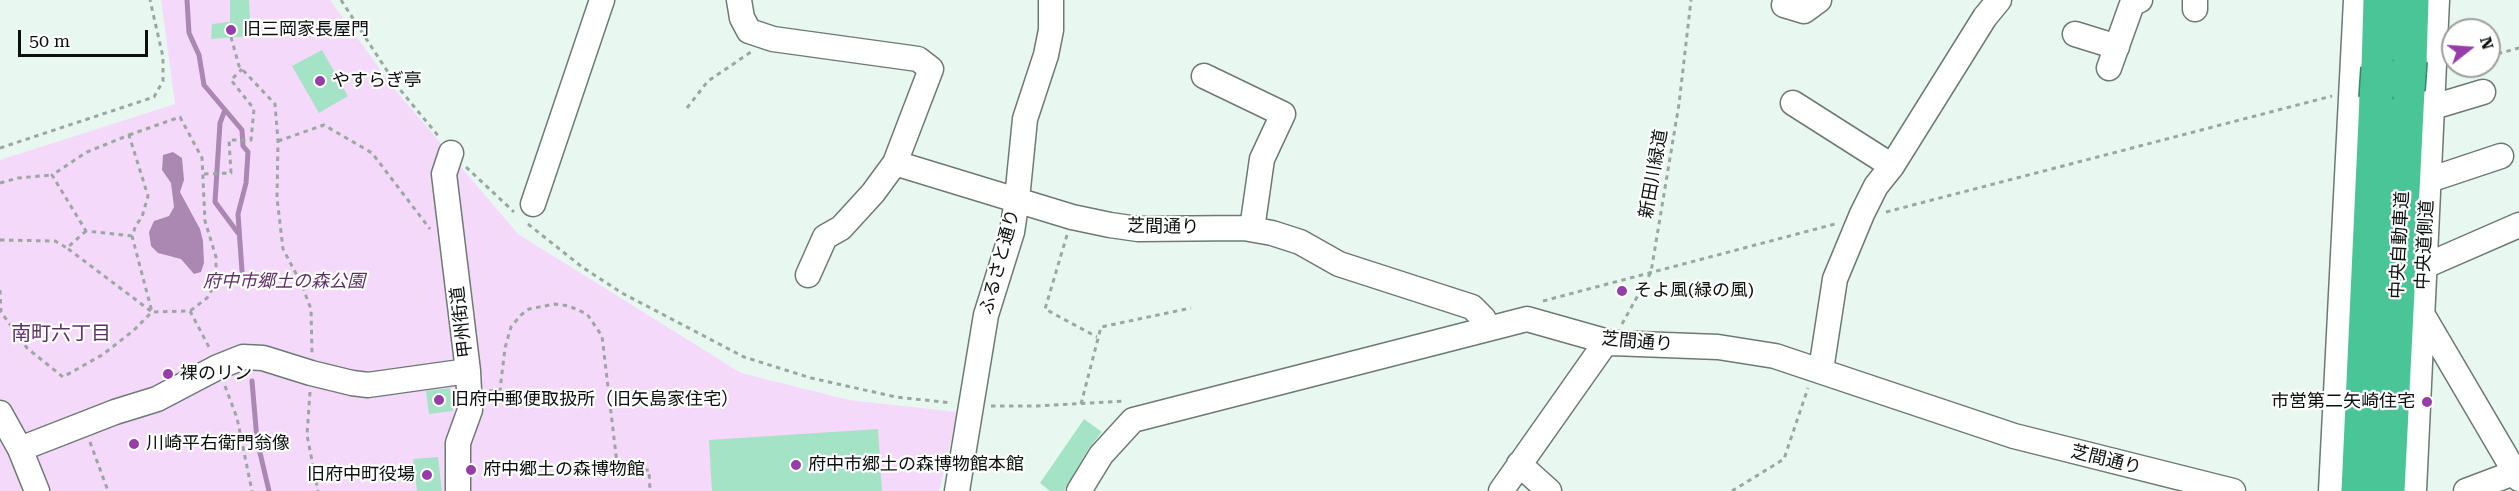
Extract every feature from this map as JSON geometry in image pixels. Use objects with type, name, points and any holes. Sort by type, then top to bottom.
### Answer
[{"type":"highway","name":"中央自動車道","points":[[2358,491],[2380,0]]},
{"type":"highway","name":"中央自動車道","points":[[2388,491],[2412,0]]},
{"type":"street","points":[[533,204],[602,0]]},
{"type":"street","points":[[739,0],[742,18],[749,31],[773,39],[918,59],[932,69],[895,163],[873,193],[841,228],[825,237],[808,275]]},
{"type":"street","name":"ふるさと通り","points":[[957,491],[986,315],[1012,232],[1025,119],[1046,55],[1051,30],[1051,0]]},
{"type":"street","points":[[1787,0],[1784,5],[1804,11],[1819,0]]},
{"type":"street","points":[[1817,368],[1835,279],[1862,214],[1876,186],[1892,165],[1985,17],[1999,0]]},
{"type":"street","points":[[2075,34],[2113,58],[2132,4],[2140,0]]},
{"type":"street","points":[[2331,491],[2356,0]]},
{"type":"street","name":"中央道側道","points":[[2414,491],[2437,0]]},
{"type":"street","points":[[1204,76],[1283,114],[1262,159],[1252,229]]},
{"type":"street","points":[[2433,107],[2482,92]]},
{"type":"street","points":[[1793,103],[1892,165]]},
{"type":"street","name":"甲州街道","points":[[451,153],[444,174],[456,261],[470,410],[458,443],[458,491]]},
{"type":"street","points":[[2429,180],[2501,156]]},
{"type":"street","name":"芝間通り","points":[[895,163],[1072,216],[1138,229],[1252,229],[1272,232],[1300,242],[1339,264],[1472,307],[1489,328],[1527,319],[1609,342],[1751,350],[1817,368],[2014,436],[2233,491]]},
{"type":"street","points":[[2425,266],[2519,225]]},
{"type":"street","points":[[2421,312],[2517,474],[2466,491]]},
{"type":"street","points":[[1079,491],[1101,455],[1132,420],[1489,328]]},
{"type":"street","points":[[1501,491],[1609,342]]},
{"type":"street","points":[[20,449],[157,399],[218,367],[243,357],[263,358],[311,373],[368,385],[468,371]]},
{"type":"street","points":[[0,413],[20,449],[37,491]]},
{"type":"street","points":[[1519,464],[1549,491]]},
{"type":"path","points":[[0,148],[154,97],[163,81],[163,57],[150,0]]},
{"type":"path","name":"新田川緑道","points":[[1609,342],[1651,272],[1679,104],[1691,0]]},
{"type":"path","points":[[231,37],[239,66],[275,104],[278,141],[277,198],[283,249],[301,283],[311,309],[314,335],[307,435],[318,491]]},
{"type":"path","points":[[687,108],[708,81],[773,39]]},
{"type":"path","points":[[2501,53],[2519,48]]},
{"type":"path","points":[[204,174],[231,173],[230,140],[251,140],[254,109],[231,80],[242,69]]},
{"type":"path","points":[[0,183],[18,178],[52,176],[87,152],[180,117],[202,158],[205,221],[216,257],[216,282],[207,298],[190,311],[152,312],[67,248],[55,242],[0,240]]},
{"type":"path","points":[[278,141],[324,125],[372,153],[404,198],[456,261]]},
{"type":"path","points":[[129,135],[148,196],[142,217],[132,236],[152,312]]},
{"type":"path","points":[[52,176],[86,231]]},
{"type":"path","points":[[1072,216],[1045,309],[1097,337]]},
{"type":"path","points":[[67,248],[86,231],[132,236]]},
{"type":"path","points":[[0,290],[2,312],[27,348],[63,377],[102,355],[133,331],[152,312]]},
{"type":"path","points":[[468,371],[487,391],[500,390],[505,348],[512,327],[521,315],[529,309],[555,304],[569,306],[587,314],[596,324],[602,336],[618,472],[649,470],[650,491]]},
{"type":"path","points":[[1081,404],[1101,327],[1191,308]]},
{"type":"path","points":[[190,311],[201,328],[237,418],[252,491]]},
{"type":"path","points":[[1732,491],[1784,459],[1817,368]]},
{"type":"path","points":[[84,425],[108,491]]},
{"type":"green space","name":"府中市郷土の森公園","points":[[161,0],[330,0],[392,86],[518,234],[741,373],[849,400],[958,412],[939,491],[0,491],[0,160],[175,104]]},
{"type":"shaded area","points":[[173,152],[182,158],[184,180],[180,192],[200,229],[203,241],[204,263],[201,272],[194,274],[181,259],[158,253],[151,246],[149,232],[154,221],[169,216],[174,207],[171,183],[162,170],[163,155]]},
{"type":"building","name":"旧三岡家長屋門","points":[[230,0],[249,0],[251,36],[211,39],[212,24],[230,22]]},
{"type":"building","name":"やすらぎ亭","points":[[322,50],[348,96],[319,113],[292,66]]},
{"type":"building","name":"旧府中郵便取扱所（旧矢島家住宅）","points":[[450,388],[453,411],[429,414],[426,391]]},
{"type":"building","points":[[1084,419],[1102,432],[1089,448],[1064,491],[1050,491],[1040,483]]},
{"type":"building","name":"府中市郷土の森博物館本館","points":[[878,429],[882,491],[712,491],[709,440]]},
{"type":"building","name":"旧府中町役場","points":[[438,457],[442,491],[417,491],[413,459]]},
{"type":"waterway","points":[[187,0],[189,33],[199,55],[204,85],[242,130],[243,146],[248,152],[246,183],[238,214],[242,271]]},
{"type":"waterway","points":[[225,110],[220,123],[215,202],[238,233]]},
{"type":"waterway","points":[[252,381],[257,440],[269,491]]},
{"type":"place","name":"旧三岡家長屋門","points":[[231,30]]},
{"type":"place","name":"やすらぎ亭","points":[[320,81]]},
{"type":"place","name":"そよ風(緑の風)","points":[[1622,291]]},
{"type":"place","name":"裸のリン","points":[[168,374]]},
{"type":"place","name":"旧府中郵便取扱所（旧矢島家住宅）","points":[[439,400]]},
{"type":"place","name":"市営第二矢崎住宅","points":[[2427,402]]},
{"type":"place","name":"川崎平右衛門翁像","points":[[134,444]]},
{"type":"place","name":"府中市郷土の森博物館本館","points":[[796,465]]},
{"type":"place","name":"府中郷土の森博物館","points":[[471,470]]},
{"type":"place","name":"旧府中町役場","points":[[427,475]]},
{"type":"district","name":"南町六丁目","points":[[61,334]]}]
